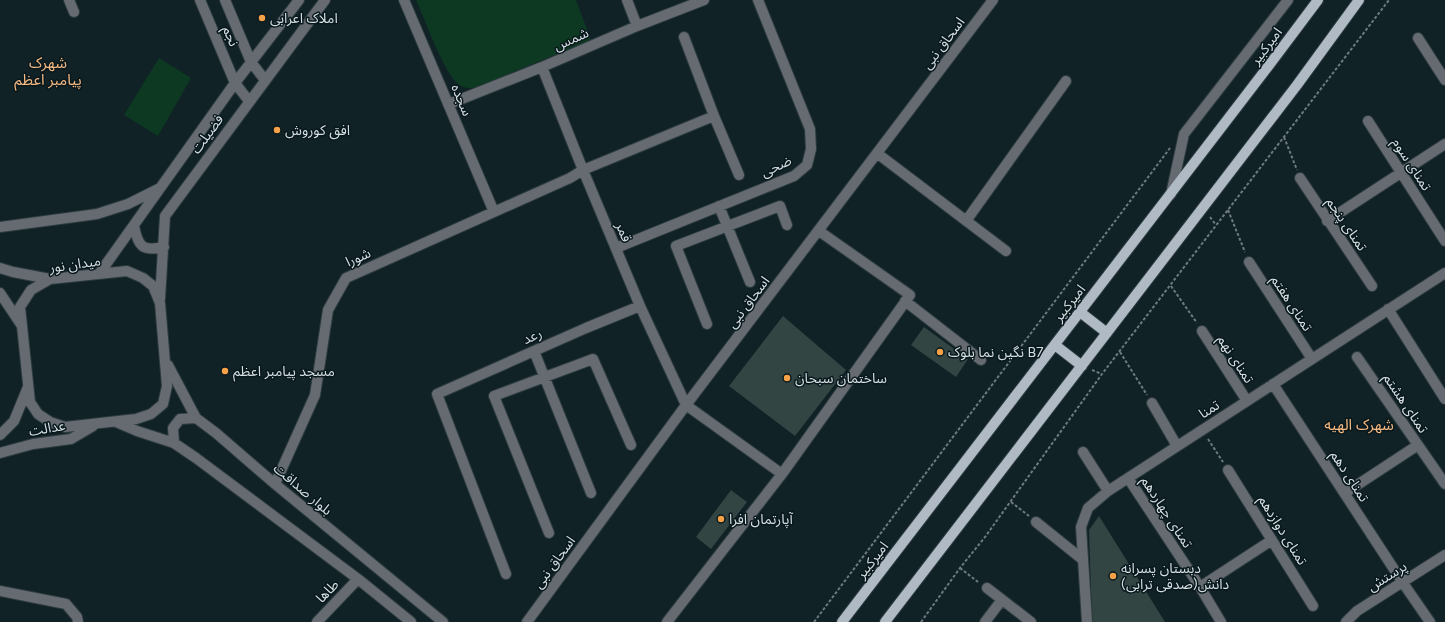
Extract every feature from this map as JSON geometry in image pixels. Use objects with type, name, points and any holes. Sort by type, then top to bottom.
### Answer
[{"type":"main road","name":"امیرکبیر","points":[[841,622],[1171,194],[1318,0]]},
{"type":"main road","points":[[886,622],[1297,85],[1359,0]]},
{"type":"main road","points":[[1080,312],[1106,333]]},
{"type":"main road","points":[[1055,345],[1082,366]]},
{"type":"street","points":[[69,0],[74,12]]},
{"type":"street","name":"نجم","points":[[200,0],[235,84],[249,101]]},
{"type":"street","name":"نجم","points":[[225,0],[251,62],[265,80]]},
{"type":"street","name":"فضیلت","points":[[99,274],[251,62],[299,0]]},
{"type":"street","name":"فضیلت","points":[[160,303],[165,216],[325,0]]},
{"type":"street","name":"سجده","points":[[404,0],[494,212]]},
{"type":"street","points":[[627,0],[637,26]]},
{"type":"street","name":"شمس","points":[[449,104],[542,67],[637,26],[704,0]]},
{"type":"street","name":"ضحی","points":[[616,248],[794,176],[807,165],[811,149],[810,129],[758,0]]},
{"type":"street","points":[[1171,194],[1184,134],[1288,0]]},
{"type":"street","name":"اسحاق نبی","points":[[527,622],[686,405],[878,154],[989,2]]},
{"type":"street","points":[[684,37],[714,116],[739,175]]},
{"type":"street","points":[[1418,38],[1445,80]]},
{"type":"street","name":"قمر","points":[[542,67],[640,306],[686,405]]},
{"type":"street","points":[[966,221],[1066,81]]},
{"type":"street","name":"شورا","points":[[275,484],[315,395],[328,310],[346,278],[570,178],[583,170],[714,116]]},
{"type":"street","name":"تمنای سوم","points":[[1368,121],[1445,241]]},
{"type":"street","points":[[1327,221],[1445,144]]},
{"type":"street","points":[[878,154],[1006,251]]},
{"type":"street","name":"تمنای پنجم","points":[[1300,178],[1327,221],[1372,286]]},
{"type":"street","points":[[0,227],[97,214],[128,204],[162,187]]},
{"type":"street","points":[[719,206],[750,282]]},
{"type":"street","points":[[707,324],[676,246],[780,206],[787,226]]},
{"type":"street","points":[[134,226],[137,241],[145,248],[154,249],[164,247]]},
{"type":"street","points":[[667,622],[782,474],[910,295],[820,231]]},
{"type":"street","name":"تمنای هفتم","points":[[1249,262],[1312,359]]},
{"type":"street","points":[[0,268],[50,279]]},
{"type":"street","name":"میدان نور","points":[[127,271],[143,278],[153,286],[160,303],[168,386],[163,404],[151,414],[136,419],[65,427],[50,422],[38,414],[30,402],[20,307],[32,290],[50,279],[99,274],[127,271]]},
{"type":"street","name":"تمنا","points":[[1087,622],[1081,527],[1088,508],[1108,491],[1445,272]]},
{"type":"street","points":[[0,293],[22,327]]},
{"type":"street","points":[[906,301],[981,360]]},
{"type":"street","name":"رعد","points":[[506,574],[437,394],[586,328],[640,306]]},
{"type":"street","points":[[1388,309],[1445,399]]},
{"type":"street","name":"تمنای نهم","points":[[1202,331],[1247,401]]},
{"type":"street","points":[[534,351],[591,493]]},
{"type":"street","name":"تمنای هشتم","points":[[1357,357],[1445,484]]},
{"type":"street","points":[[549,533],[494,396],[593,360],[631,445]]},
{"type":"street","name":"بلوار صداقت","points":[[165,361],[196,418],[443,622]]},
{"type":"street","name":"تمنای دهم","points":[[1273,384],[1430,622]]},
{"type":"street","name":"عدالت","points":[[0,435],[14,421],[28,385]]},
{"type":"street","points":[[1152,403],[1177,446]]},
{"type":"street","points":[[686,405],[782,474]]},
{"type":"street","points":[[174,443],[173,428],[180,418],[196,418]]},
{"type":"street","points":[[116,422],[137,431],[174,443],[358,579],[411,622]]},
{"type":"street","name":"عدالت","points":[[0,453],[33,444],[71,439],[95,424]]},
{"type":"street","points":[[1345,493],[1418,445]]},
{"type":"street","points":[[1083,452],[1108,491]]},
{"type":"street","name":"تمنای دوازدهم","points":[[1228,470],[1314,606]]},
{"type":"street","name":"تمنای چهاردهم","points":[[1128,478],[1200,587],[1221,622]]},
{"type":"street","points":[[1036,522],[1082,559]]},
{"type":"street","points":[[1200,587],[1272,540]]},
{"type":"street","name":"پرستش","points":[[1346,622],[1357,611],[1445,555]]},
{"type":"street","name":"طاها","points":[[317,622],[358,579]]},
{"type":"street","points":[[987,588],[1001,601],[1030,622]]},
{"type":"street","points":[[0,590],[66,604],[77,617],[78,622]]},
{"type":"street","points":[[985,622],[1001,601]]},
{"type":"path","points":[[921,622],[1011,502],[1120,351],[1389,0]]},
{"type":"path","points":[[1284,137],[1300,178]]},
{"type":"path","points":[[814,622],[1171,146]]},
{"type":"path","points":[[1228,210],[1249,262]]},
{"type":"path","points":[[1171,286],[1202,331]]},
{"type":"path","points":[[1120,351],[1152,403]]},
{"type":"path","points":[[1202,430],[1228,470]]},
{"type":"path","points":[[1011,502],[1036,522]]},
{"type":"path","points":[[960,568],[987,588]]},
{"type":"green space","points":[[416,0],[576,0],[591,40],[474,88],[465,87],[459,85],[453,79],[447,69],[435,46]]},
{"type":"green space","points":[[159,58],[191,78],[158,136],[124,115]]},
{"type":"building","name":"ساختمان سبحان","points":[[783,316],[846,370],[795,436],[729,386]]},
{"type":"building","name":"نگین نما بلوک B7","points":[[924,327],[968,359],[956,377],[911,345]]},
{"type":"building","name":"آپارتمان افرا","points":[[731,490],[747,502],[711,549],[696,537]]},
{"type":"building","name":"دبستان پسرانه دانش(صدقی ترابی)","points":[[1099,516],[1165,622],[1092,622],[1089,530]]},
{"type":"place","name":"املاک اعرابی","points":[[262,18]]},
{"type":"place","name":"افق کوروش","points":[[277,130]]},
{"type":"place","name":"نگین نما بلوک B7","points":[[940,352]]},
{"type":"place","name":"مسجد پیامبر اعظم","points":[[225,371]]},
{"type":"place","name":"ساختمان سبحان","points":[[787,378]]},
{"type":"place","name":"آپارتمان افرا","points":[[721,519]]},
{"type":"place","name":"دبستان پسرانه دانش(صدقی ترابی)","points":[[1113,576]]},
{"type":"district","name":"شهرک پیامبر اعظم","points":[[48,72]]},
{"type":"district","name":"شهرک الهیه","points":[[1359,425]]}]
